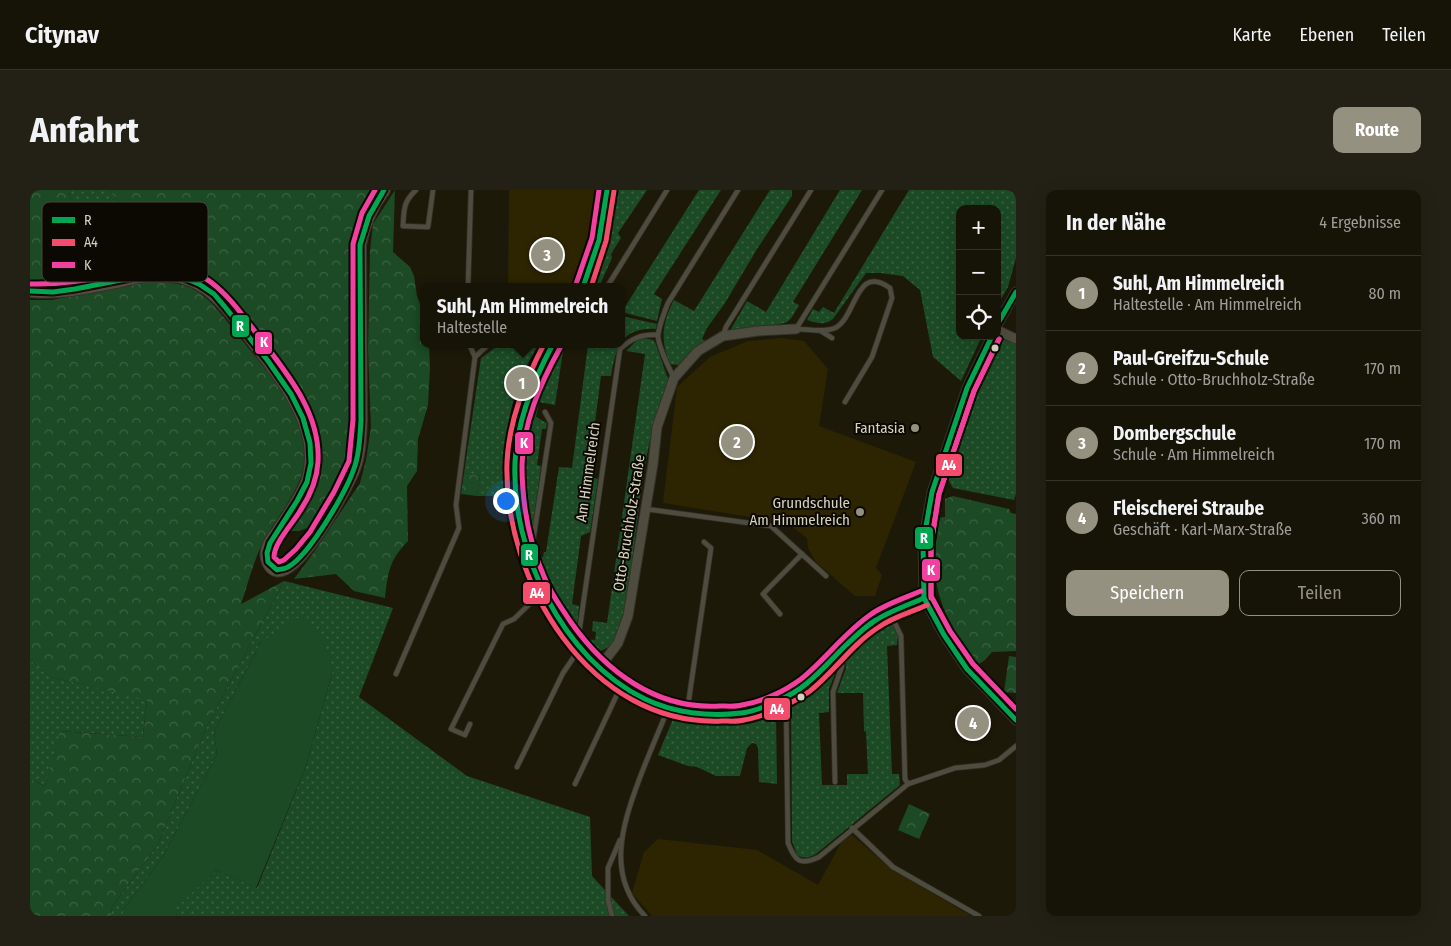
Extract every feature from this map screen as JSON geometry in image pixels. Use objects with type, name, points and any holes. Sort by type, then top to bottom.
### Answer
[{"type":"main road","points":[[195,282],[208,290],[226,306],[289,390],[303,417],[308,432],[311,458],[307,482],[296,504],[268,545],[267,559],[271,567],[278,570],[285,569],[295,563],[318,532],[341,496],[355,467],[361,420],[360,244],[369,211],[384,190]]},
{"type":"main road","points":[[30,291],[74,290],[112,282]]},
{"type":"street","points":[[584,283],[598,242],[606,207],[607,190]]},
{"type":"street","points":[[1001,318],[1016,292]]},
{"type":"street","name":"Otto-Bruchholz-Straße","points":[[600,668],[618,643],[628,616],[653,464],[657,427],[674,378],[698,351],[722,336],[758,331],[796,329]]},
{"type":"street","points":[[1001,332],[1016,339]]},
{"type":"street","points":[[990,340],[967,388],[932,492],[923,543],[924,598],[944,635],[967,669],[1016,720]]},
{"type":"street","points":[[551,348],[538,371],[525,407],[514,479],[518,516],[537,581],[543,591],[571,637],[580,648],[621,686],[668,709],[699,714],[742,713],[786,697],[805,685],[876,620],[924,598]]},
{"type":"lane","points":[[416,190],[407,200],[404,208],[403,226],[428,228],[433,190]]},
{"type":"lane","points":[[468,283],[472,190]]},
{"type":"lane","points":[[609,283],[667,190]]},
{"type":"lane","points":[[674,378],[665,360],[658,335],[663,313],[738,190]]},
{"type":"lane","points":[[845,402],[872,357],[892,298],[890,288],[881,282],[871,282],[863,285],[841,324],[833,329],[821,331],[796,329],[882,190]]},
{"type":"lane","name":"Otto-Bruchholz-Straße","points":[[722,336],[808,191]]},
{"type":"lane","points":[[821,331],[832,338]]},
{"type":"lane","name":"Am Himmelreich","points":[[625,344],[631,339],[648,334],[658,335]]},
{"type":"lane","points":[[396,674],[459,528],[456,505],[475,357],[471,348]]},
{"type":"lane","points":[[475,357],[485,348]]},
{"type":"lane","name":"Am Himmelreich","points":[[571,637],[579,633],[621,348]]},
{"type":"lane","points":[[528,554],[534,541],[551,423],[545,412]]},
{"type":"lane","points":[[645,509],[771,526],[826,576]]},
{"type":"lane","points":[[687,712],[711,548],[704,542]]},
{"type":"lane","points":[[780,614],[763,594],[802,554]]},
{"type":"lane","points":[[470,724],[464,735],[450,729],[503,624],[514,619],[543,591]]},
{"type":"lane","points":[[890,613],[901,636],[905,779],[908,784]]},
{"type":"lane","points":[[517,767],[563,673],[580,648]]},
{"type":"lane","points":[[835,782],[833,692],[842,666],[837,654]]},
{"type":"lane","points":[[575,784],[621,686]]},
{"type":"lane","points":[[786,697],[788,843],[793,856],[800,861],[808,862],[819,857],[908,784],[955,768],[992,763],[999,760],[1016,746]]},
{"type":"lane","points":[[645,916],[636,906],[623,877],[620,850],[627,813],[668,709]]},
{"type":"lane","points":[[852,828],[894,867],[979,916]]},
{"type":"lane","points":[[612,916],[608,900],[608,868],[622,835]]},
{"type":"shaded area","points":[[509,190],[598,190],[589,243],[581,266],[572,283],[508,283]]},
{"type":"shaded area","points":[[782,338],[804,341],[828,369],[819,426],[916,462],[876,568],[882,575],[875,596],[855,596],[816,562],[808,548],[807,538],[787,523],[663,503],[677,387],[710,357],[748,341]]},
{"type":"shaded area","points":[[852,835],[891,869],[971,916],[652,916],[632,893],[644,852],[658,839],[757,850],[818,885],[842,841]]},
{"type":"green space","points":[[30,190],[69,190],[71,202],[42,202],[42,282],[89,282],[51,286],[30,284]]},
{"type":"green space","points":[[69,190],[111,190],[112,194],[120,202],[71,202]]},
{"type":"green space","points":[[111,190],[373,190],[361,212],[354,233],[354,423],[351,456],[344,477],[326,511],[307,528],[299,531],[285,531],[312,487],[315,477],[318,451],[313,422],[304,401],[292,381],[237,310],[216,288],[207,282],[208,202],[120,202],[112,194]]},
{"type":"green space","points":[[395,190],[393,252],[410,267],[414,276],[420,304],[420,348],[429,348],[430,368],[428,405],[418,439],[417,471],[407,486],[408,541],[397,554],[390,567],[385,598],[354,591],[336,574],[294,579],[360,483],[366,460],[371,427],[368,350],[370,251],[373,224]]},
{"type":"green space","points":[[618,190],[647,190],[618,233],[621,238],[611,254],[612,258],[601,283],[594,283],[601,263],[614,215]]},
{"type":"green space","points":[[699,190],[721,190],[654,294],[662,299],[657,321],[625,313],[625,307]]},
{"type":"green space","points":[[770,190],[792,190],[792,196],[757,249],[725,303],[707,328],[702,339],[706,341],[678,365],[670,364],[665,347],[664,332],[667,316],[674,300],[694,311]]},
{"type":"green space","points":[[840,190],[862,190],[793,302],[799,305],[791,319],[776,325],[731,329],[747,301],[766,312]]},
{"type":"green space","points":[[909,190],[1016,190],[1016,258],[1008,287],[1001,299],[1001,205],[956,205],[956,340],[980,340],[961,381],[933,357],[920,290],[903,276],[866,273],[833,319],[823,323],[807,320],[813,309],[819,312],[823,307],[834,313]]},
{"type":"green space","points":[[135,282],[184,285],[199,293],[213,304],[274,379],[294,411],[305,443],[305,460],[295,491],[258,552],[241,604],[284,581],[206,728],[157,846],[111,908],[112,916],[30,916],[30,779],[45,786],[60,731],[143,737],[147,700],[50,677],[30,660],[30,300],[52,300]]},
{"type":"green space","points":[[625,317],[657,324],[656,329],[635,331],[625,339]]},
{"type":"green space","points":[[1001,335],[1016,342],[1016,494],[1014,500],[953,488],[946,476],[963,425],[999,340],[1001,340]]},
{"type":"green space","points":[[644,338],[655,342],[669,382],[648,448],[625,612],[613,641],[605,649],[599,651],[584,639],[595,640],[596,632],[592,631],[593,621],[607,623],[645,354],[626,351],[637,340]]},
{"type":"green space","points":[[495,348],[537,348],[528,362],[513,402],[506,450],[506,496],[477,496],[480,476],[464,473],[481,358]]},
{"type":"green space","points":[[563,348],[555,405],[539,402],[536,417],[547,423],[546,429],[542,429],[537,465],[541,466],[532,532],[530,534],[525,483],[527,436],[532,412],[551,367]]},
{"type":"green space","points":[[588,348],[618,348],[611,376],[601,376],[588,476],[598,479],[590,532],[581,536],[572,604],[579,606],[577,625],[574,627],[556,600],[538,560],[538,556],[543,557],[544,552],[546,552],[559,467],[572,468]]},
{"type":"green space","points":[[464,473],[480,476],[477,496],[461,494]]},
{"type":"green space","points":[[953,496],[1009,509],[1011,513],[1016,514],[1016,651],[992,652],[979,664],[953,627],[946,614],[937,587],[934,551],[937,518],[945,517],[945,499]]},
{"type":"green space","points":[[284,581],[393,608],[359,697],[467,776],[590,817],[592,876],[629,916],[177,916],[174,909],[216,870],[257,888],[306,766],[333,670],[261,642],[214,732],[217,755],[162,858],[123,910],[123,916],[112,916],[111,908],[157,846],[206,728]]},
{"type":"green space","points":[[304,614],[322,638],[333,670],[306,766],[256,888],[216,870],[175,909],[177,916],[123,916],[123,910],[162,858],[217,755],[214,732],[261,642]]},
{"type":"green space","points":[[891,621],[898,633],[897,645],[887,646],[892,774],[899,774],[900,785],[816,854],[806,858],[802,857],[797,855],[792,841],[791,703],[810,693],[838,666],[829,689],[829,712],[819,713],[822,785],[847,785],[847,774],[868,774],[863,693],[837,693],[846,668],[845,658]]},
{"type":"green space","points":[[1009,656],[1016,657],[1016,693],[1004,692]]},
{"type":"green space","points":[[30,660],[50,677],[147,699],[143,737],[61,731],[45,786],[30,779]]},
{"type":"green space","points":[[784,707],[785,712],[776,716],[777,784],[759,782],[758,748],[756,744],[752,743],[747,748],[740,776],[716,776],[697,767],[688,766],[658,755],[673,719],[716,724],[730,723],[771,713]]},
{"type":"green space","points":[[909,804],[930,814],[919,839],[898,830]]},
{"type":"transit line","name":"K","points":[[208,280],[219,288],[279,363],[299,393],[314,426],[318,462],[315,481],[304,505],[277,546],[274,557],[279,562],[296,549],[310,532],[334,492],[349,461],[353,420],[353,244],[362,213],[375,190]]},
{"type":"transit line","name":"R","points":[[194,282],[214,294],[225,307],[268,361],[291,394],[303,418],[310,443],[311,463],[307,482],[270,543],[267,553],[268,562],[277,570],[285,568],[297,560],[318,535],[338,503],[356,462],[361,420],[360,245],[369,216],[384,190]]},
{"type":"transit line","name":"K","points":[[576,283],[592,238],[599,190]]},
{"type":"transit line","name":"R","points":[[584,283],[599,240],[607,190]]},
{"type":"transit line","name":"A4","points":[[592,283],[606,241],[614,191]]},
{"type":"transit line","name":"K","points":[[30,284],[74,282]]},
{"type":"transit line","name":"R","points":[[30,291],[53,292],[110,282]]},
{"type":"transit line","name":"R","points":[[1001,318],[1016,292]]},
{"type":"transit line","name":"R","points":[[990,340],[967,388],[932,492],[923,543],[924,598],[944,635],[967,669],[1016,720]]},
{"type":"transit line","name":"A4","points":[[931,598],[931,544],[939,494],[974,391],[999,340]]},
{"type":"transit line","name":"K","points":[[999,340],[974,391],[939,494],[931,544],[931,596],[950,631],[973,664],[1016,709]]},
{"type":"transit line","name":"A4","points":[[542,348],[519,401],[508,446],[507,462],[510,508],[520,554],[538,598],[564,638],[595,673],[632,700],[675,716],[722,721],[741,721],[760,716],[787,705],[810,691],[860,642],[884,623],[927,605]]},
{"type":"transit line","name":"R","points":[[551,348],[527,401],[516,446],[516,496],[522,531],[532,566],[547,599],[566,630],[589,658],[615,681],[645,699],[680,711],[704,714],[748,712],[775,702],[800,689],[863,629],[887,614],[924,598]]},
{"type":"transit line","name":"K","points":[[560,348],[539,390],[529,419],[523,449],[523,494],[531,537],[547,585],[570,621],[599,656],[634,684],[674,701],[697,706],[750,704],[781,692],[801,679],[852,630],[875,611],[921,591]]},
{"type":"place","name":"Dombergschule","points":[[547,255]]},
{"type":"place","name":"Suhl, Am Himmelreich","points":[[522,383]]},
{"type":"place","name":"Fantasia","points":[[915,428]]},
{"type":"place","name":"Paul-Greifzu-Schule","points":[[737,442]]},
{"type":"place","name":"Grundschule Am Himmelreich","points":[[860,512]]},
{"type":"place","name":"Fleischerei Straube","points":[[973,723]]}]
